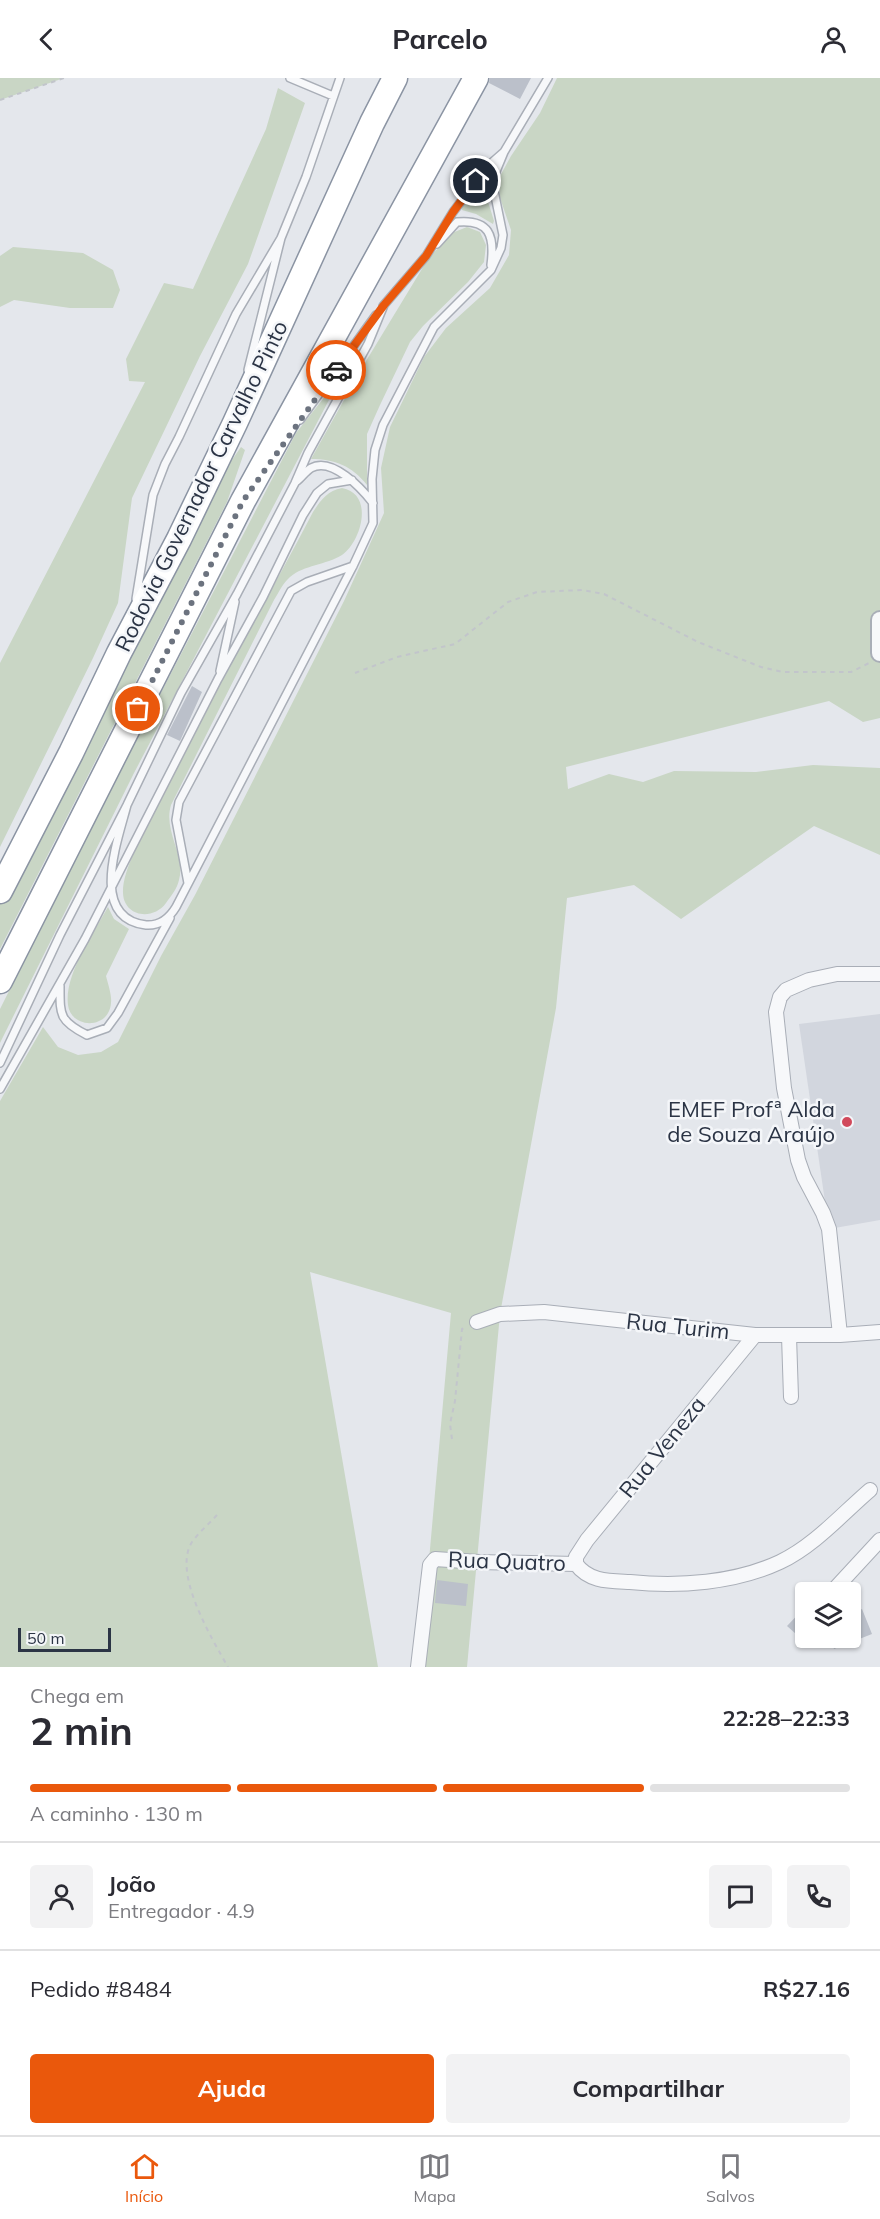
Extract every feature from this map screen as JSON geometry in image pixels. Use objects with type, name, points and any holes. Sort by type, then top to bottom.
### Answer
[{"type":"highway","name":"Rodovia Governador Carvalho Pinto","points":[[0,891],[119,653],[179,539],[394,78]]},
{"type":"highway","name":"Rodovia Governador Carvalho Pinto","points":[[0,981],[243,501],[476,78]]},
{"type":"street","points":[[875,658],[880,620]]},
{"type":"street","points":[[840,1335],[829,1229],[798,1161],[784,1088],[776,1012],[780,997],[786,990],[809,980],[837,974],[880,974]]},
{"type":"street","name":"Rua Turim","points":[[477,1322],[500,1314],[544,1312],[755,1335],[840,1335],[880,1332]]},
{"type":"street","name":"Rua Veneza","points":[[576,1563],[576,1557],[586,1540],[755,1335]]},
{"type":"street","points":[[789,1336],[791,1397]]},
{"type":"street","name":"Rua Quatro","points":[[418,1667],[430,1565],[435,1559],[576,1563],[587,1575],[598,1579],[654,1585],[688,1584],[727,1578],[778,1563],[795,1553],[870,1490]]},
{"type":"street","points":[[841,1582],[880,1540]]},
{"type":"lane","points":[[290,78],[333,96]]},
{"type":"lane","points":[[235,423],[281,238],[306,177],[340,78]]},
{"type":"lane","points":[[60,984],[60,1011],[69,1026],[87,1035],[107,1028],[118,1013],[170,918],[353,566],[373,523],[372,479],[375,450],[383,425],[434,327],[491,270],[501,248],[502,235],[492,180],[504,152],[548,78]]},
{"type":"lane","points":[[426,256],[453,212],[488,166],[504,152]]},
{"type":"lane","points":[[295,427],[384,305],[457,222],[474,220],[486,229],[493,248],[491,270]]},
{"type":"lane","points":[[119,653],[137,595],[153,495],[165,464],[236,314],[281,238]]},
{"type":"lane","points":[[0,1063],[60,935],[181,693],[237,594],[295,483],[308,453],[368,344],[384,305]]},
{"type":"lane","points":[[243,501],[289,436]]},
{"type":"lane","points":[[295,483],[312,467],[327,466],[352,480],[373,503]]},
{"type":"lane","points":[[0,1089],[111,890],[218,679],[263,597],[303,514],[317,493],[328,484],[352,480]]},
{"type":"lane","points":[[188,884],[176,820],[179,802],[291,591],[307,582],[353,566]]},
{"type":"lane","points":[[218,679],[237,594]]},
{"type":"lane","points":[[127,805],[112,863],[111,890],[121,914],[136,923],[151,925],[170,918]]},
{"type":"path","points":[[0,100],[64,78]]},
{"type":"path","points":[[355,673],[397,657],[455,644],[508,602],[537,592],[582,590],[604,594],[698,642],[761,667],[783,672],[851,672],[875,658]]},
{"type":"path","points":[[452,1439],[450,1424],[455,1401],[462,1329],[477,1322]]},
{"type":"path","points":[[217,1515],[191,1544],[185,1571],[198,1612],[228,1667]]},
{"type":"shaded area","name":"EMEF Profª Alda de Souza Araújo","points":[[880,1014],[880,1220],[829,1229],[799,1024]]},
{"type":"green space","points":[[0,78],[64,78],[0,100]]},
{"type":"green space","points":[[557,78],[880,78],[880,718],[863,722],[829,701],[566,767],[568,789],[609,774],[643,782],[674,771],[756,772],[813,765],[880,768],[880,855],[814,826],[681,919],[634,885],[567,898],[556,1008],[500,1314],[467,1667],[418,1667],[451,1313],[310,1272],[378,1667],[0,1667],[0,1101],[43,1027],[58,1047],[78,1055],[101,1052],[118,1042],[344,601],[384,513],[381,468],[390,427],[424,357],[446,328],[490,288],[509,255],[511,230],[500,198],[499,178],[540,113]]},
{"type":"green space","points":[[278,88],[305,103],[248,264],[200,356],[132,498],[118,603],[0,847],[0,663],[145,382],[129,381],[126,359],[164,283],[193,289],[266,129]]},
{"type":"green space","points":[[486,178],[486,195],[493,224],[476,214],[462,210],[461,207]]},
{"type":"green space","points":[[467,227],[480,232],[486,245],[484,262],[468,282],[410,342],[367,434],[367,485],[349,468],[328,460],[311,459],[363,366],[428,259],[452,233]]},
{"type":"green space","points":[[13,247],[83,253],[113,270],[120,290],[113,308],[70,308],[14,300],[0,307],[0,256]]},
{"type":"green space","points":[[342,375],[134,773],[0,1043],[0,1009],[88,833],[296,433]]},
{"type":"green space","points":[[241,447],[245,450],[227,502],[0,949],[0,902],[205,498]]},
{"type":"green space","points":[[342,488],[352,492],[359,499],[362,508],[362,519],[355,540],[342,555],[296,573],[279,591],[171,805],[170,825],[180,862],[177,886],[160,909],[140,914],[128,907],[123,893],[133,854],[210,702],[313,512],[328,494]]},
{"type":"green space","points":[[108,907],[114,919],[129,929],[106,976],[111,997],[109,1012],[97,1022],[82,1022],[71,1013],[68,993],[81,954]]},
{"type":"building","points":[[490,78],[531,78],[520,99],[489,83]]},
{"type":"building","points":[[192,686],[202,692],[180,741],[167,735]]},
{"type":"building","points":[[437,1580],[468,1584],[466,1606],[435,1603]]},
{"type":"building","points":[[861,1609],[872,1634],[861,1638]]},
{"type":"building","points":[[795,1618],[795,1633],[787,1626]]},
{"type":"way so far","points":[[138,709],[243,501],[336,370]]},
{"type":"place","name":"EMEF Profª Alda de Souza Araújo","points":[[847,1122]]},
{"type":"route","points":[[336,370],[384,305],[426,256],[453,212],[476,181]]}]
